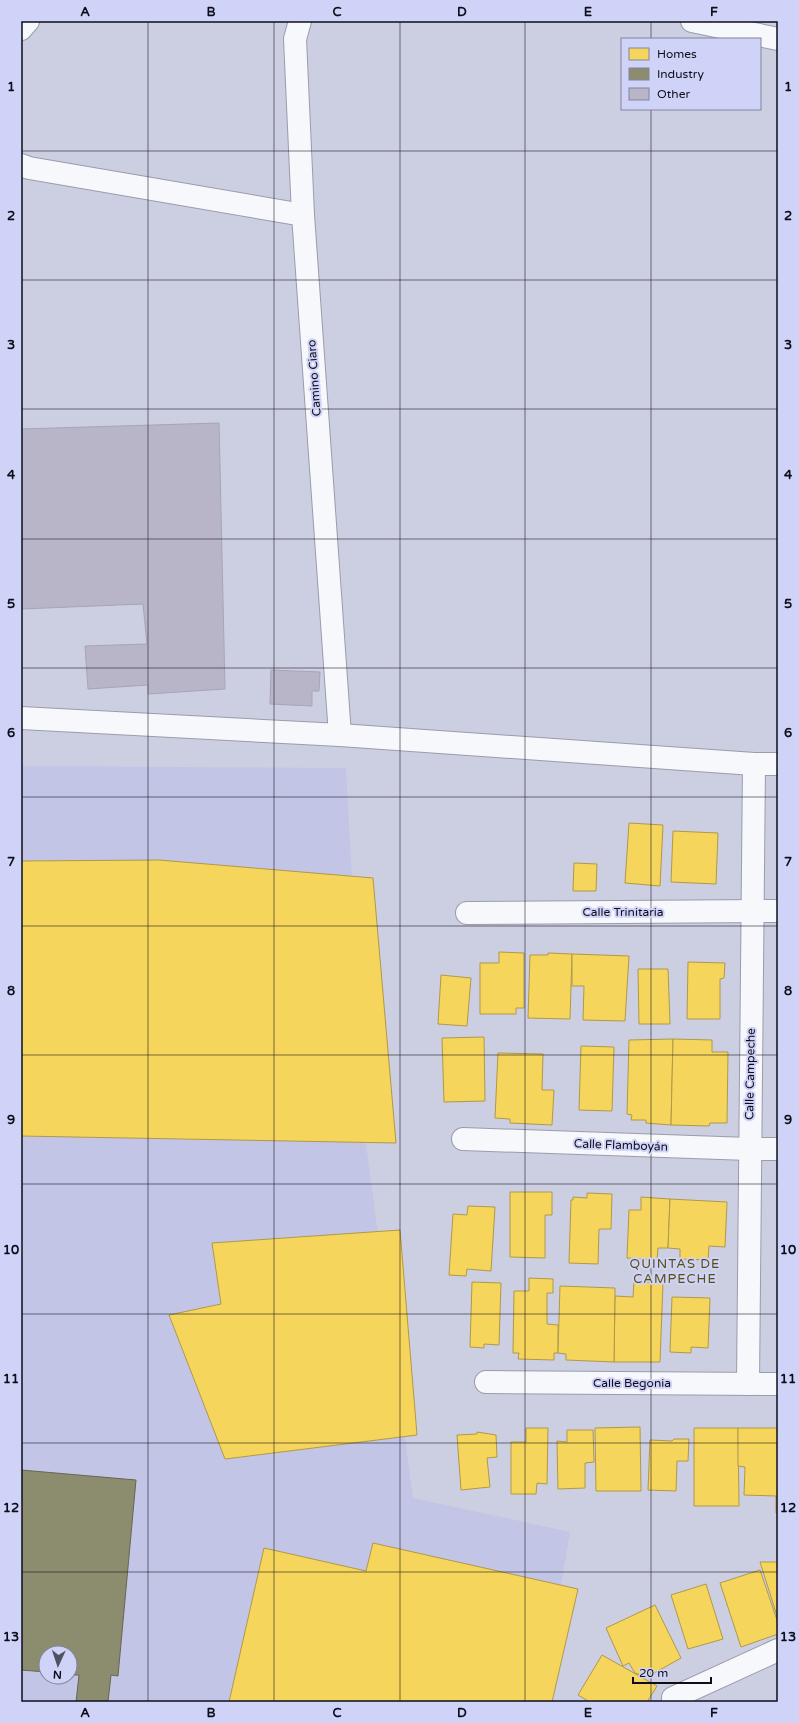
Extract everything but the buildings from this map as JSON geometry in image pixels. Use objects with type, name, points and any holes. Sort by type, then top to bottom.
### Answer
[{"type":"street","points":[[21,29],[28,21]]},
{"type":"street","name":"Camino Ciaro","points":[[300,21],[295,39],[303,215],[340,734]]},
{"type":"street","points":[[691,22],[778,39]]},
{"type":"street","points":[[21,165],[37,170],[303,215]]},
{"type":"street","points":[[21,718],[340,734],[754,764],[778,764]]},
{"type":"street","name":"Calle Campeche","points":[[748,1384],[749,1149],[754,764]]},
{"type":"street","name":"Calle Trinitaria","points":[[467,913],[778,911]]},
{"type":"street","name":"Calle Flamboyán","points":[[463,1139],[778,1149]]},
{"type":"street","name":"Calle Begonia","points":[[486,1382],[778,1384]]},
{"type":"street","points":[[674,1702],[672,1698],[778,1650]]},
{"type":"shaded area","points":[[21,766],[346,768],[366,1144],[413,1498],[570,1532],[541,1702],[21,1702]]},
{"type":"district","name":"QUINTAS DE CAMPECHE","points":[[675,1272]]}]
